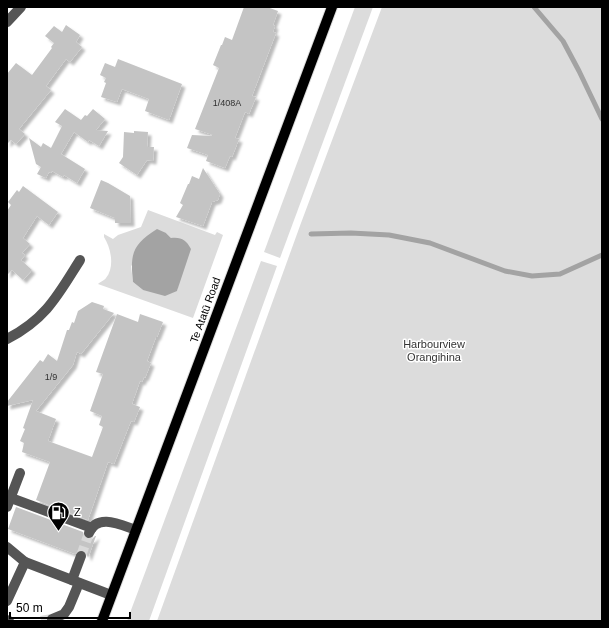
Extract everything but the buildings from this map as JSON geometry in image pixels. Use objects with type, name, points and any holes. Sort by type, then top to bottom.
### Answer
[{"type":"main road","name":"Te Atatū Road","points":[[102,621],[332,7]]},
{"type":"street","points":[[7,22],[21,7]]},
{"type":"street","points":[[7,339],[23,331],[50,307],[80,260]]},
{"type":"street","points":[[20,473],[9,503],[90,530],[98,523],[113,522],[136,530]]},
{"type":"street","points":[[7,547],[25,562],[111,595]]},
{"type":"street","points":[[52,619],[64,614],[69,607],[81,556]]},
{"type":"street","points":[[7,601],[25,562]]},
{"type":"green space","points":[[355,7],[373,7],[280,258],[264,252]]},
{"type":"green space","name":"Harbourview Orangihina","points":[[382,7],[602,7],[602,621],[157,621],[301,223]]},
{"type":"green space","points":[[148,210],[215,235],[217,232],[223,235],[193,318],[98,284],[105,280],[109,274],[111,263],[109,246],[104,234],[113,239],[118,235],[141,227]],"holes":[[[166,233],[171,238],[180,279],[177,291],[143,290],[133,282],[131,266]]]},
{"type":"green space","points":[[261,261],[277,266],[149,621],[127,621]]},
{"type":"shaded area","points":[[157,229],[166,233],[171,238],[183,240],[191,249],[177,291],[165,296],[143,290],[133,282],[132,264],[134,251],[142,240]]},
{"type":"waterway","points":[[534,7],[563,41],[602,119]]},
{"type":"waterway","points":[[311,234],[351,233],[389,235],[430,243],[505,271],[532,276],[560,274],[602,255]]},
{"type":"tunnel","points":[[81,556],[89,533]]},
{"type":"tunnel","points":[[41,621],[52,619]]},
{"type":"place","name":"Z","points":[[59,532]]}]
